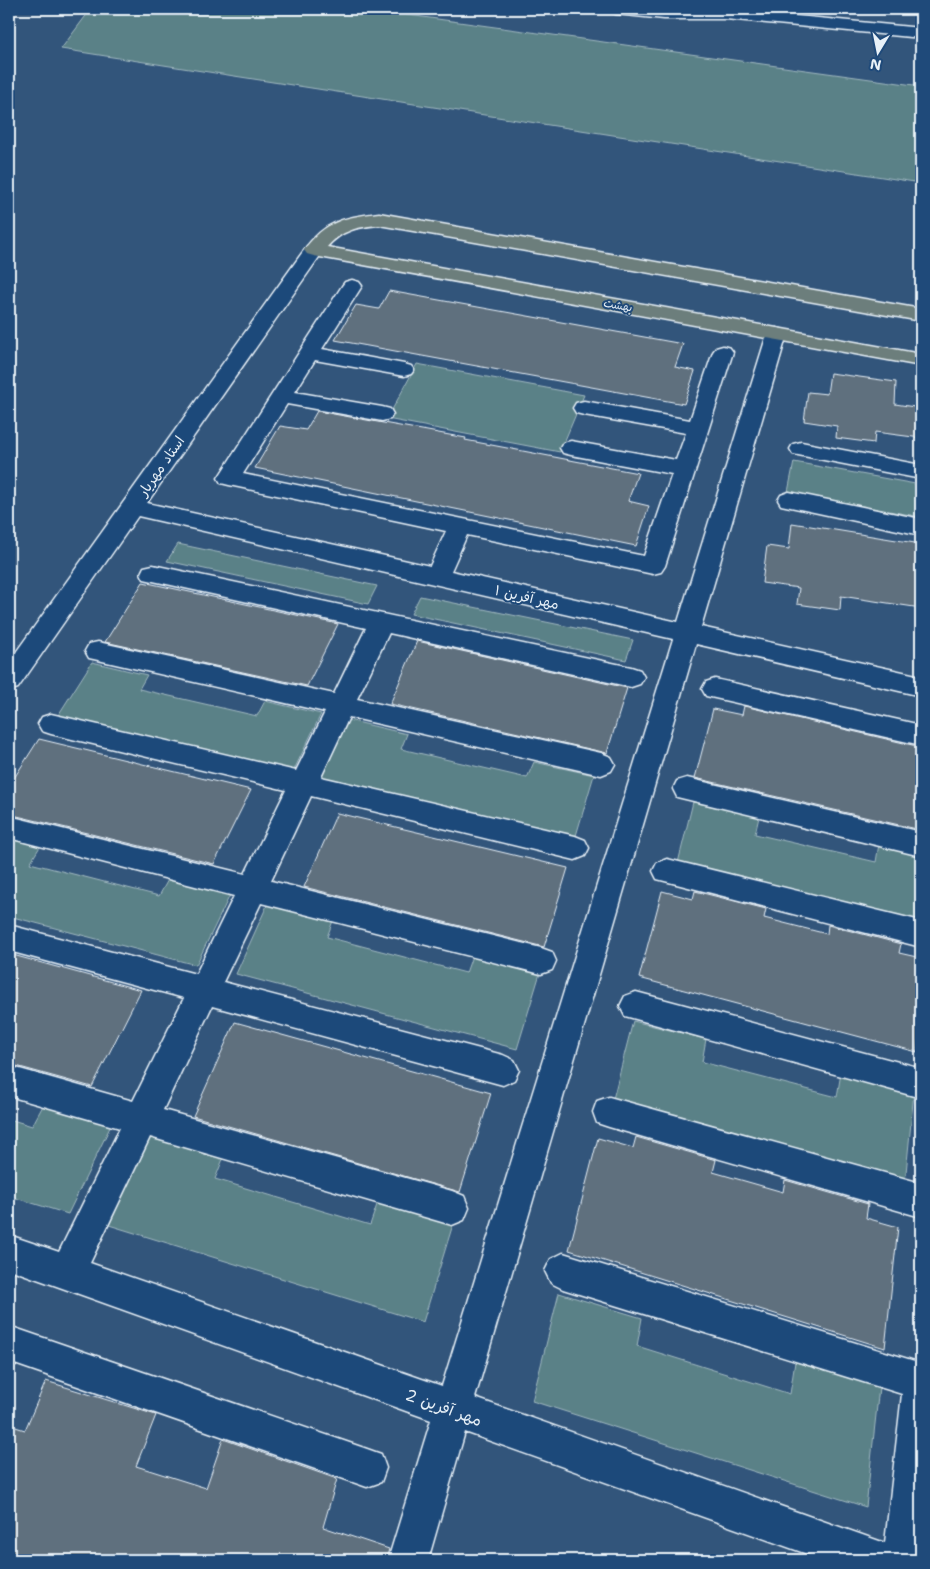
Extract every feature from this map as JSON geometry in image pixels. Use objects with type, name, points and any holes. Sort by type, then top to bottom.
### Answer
[{"type":"main road","points":[[314,250],[327,233],[348,222],[378,219],[921,315]]},
{"type":"main road","name":"بهشت","points":[[314,250],[921,360]]},
{"type":"street","points":[[616,9],[664,14],[725,14],[921,33]]},
{"type":"street","name":"استاد مهریار","points":[[9,681],[314,250]]},
{"type":"street","points":[[352,286],[229,478],[653,566],[723,352]]},
{"type":"street","points":[[408,1560],[777,334]]},
{"type":"street","points":[[309,353],[404,370]]},
{"type":"street","points":[[282,396],[382,414]]},
{"type":"street","points":[[584,408],[698,428]]},
{"type":"street","points":[[570,448],[685,469]]},
{"type":"street","points":[[801,450],[921,472]]},
{"type":"street","points":[[789,500],[921,527]]},
{"type":"street","name":"مهر آفرین ۱","points":[[132,507],[921,686]]},
{"type":"street","points":[[437,576],[460,526]]},
{"type":"street","points":[[153,573],[631,677]]},
{"type":"street","points":[[67,1272],[381,623]]},
{"type":"street","points":[[98,651],[601,764]]},
{"type":"street","points":[[715,689],[921,735]]},
{"type":"street","points":[[51,724],[575,848]]},
{"type":"street","points":[[687,789],[921,844]]},
{"type":"street","points":[[9,827],[541,961]]},
{"type":"street","points":[[666,871],[921,934]]},
{"type":"street","points":[[9,938],[503,1070]]},
{"type":"street","points":[[636,1006],[921,1083]]},
{"type":"street","points":[[9,1081],[452,1208]]},
{"type":"street","points":[[609,1112],[921,1200]]},
{"type":"street","name":"مهر آفرین 2","points":[[9,1252],[879,1560]]},
{"type":"street","points":[[562,1271],[921,1381]]},
{"type":"street","points":[[10,1347],[367,1468]]},
{"type":"street","points":[[903,1560],[921,1389]]},
{"type":"green space","points":[[91,9],[365,9],[921,86],[921,183],[61,49]]},
{"type":"green space","points":[[417,364],[584,395],[560,452],[387,419]]},
{"type":"green space","points":[[794,462],[921,485],[921,517],[788,492]]},
{"type":"green space","points":[[178,544],[377,586],[368,604],[167,561]]},
{"type":"green space","points":[[420,596],[633,640],[626,660],[411,614]]},
{"type":"green space","points":[[92,662],[147,675],[139,689],[257,716],[265,701],[321,714],[293,772],[57,717]]},
{"type":"green space","points":[[348,720],[407,734],[401,749],[527,778],[534,762],[594,775],[575,839],[321,778]]},
{"type":"green space","points":[[693,802],[759,817],[755,834],[876,862],[879,844],[921,853],[921,926],[677,867]]},
{"type":"green space","points":[[9,837],[41,845],[30,863],[159,896],[169,878],[231,893],[196,965],[9,916]]},
{"type":"green space","points":[[269,901],[334,918],[327,937],[466,973],[473,953],[541,970],[517,1049],[236,974]]},
{"type":"green space","points":[[633,1021],[706,1039],[702,1062],[837,1097],[841,1073],[914,1092],[905,1183],[612,1103]]},
{"type":"green space","points":[[45,1102],[113,1121],[68,1214],[9,1196],[9,1119],[32,1126]]},
{"type":"green space","points":[[152,1133],[225,1154],[215,1179],[370,1225],[379,1199],[454,1221],[423,1322],[109,1225]]},
{"type":"green space","points":[[559,1293],[642,1318],[637,1346],[790,1394],[795,1362],[879,1387],[866,1507],[532,1401]]},
{"type":"building","points":[[389,291],[683,344],[675,367],[695,371],[684,404],[335,340],[356,305],[379,309]]},
{"type":"building","points":[[830,373],[896,382],[895,404],[921,408],[921,438],[875,432],[874,443],[836,438],[837,426],[804,421],[808,392],[827,394]]},
{"type":"building","points":[[317,411],[466,438],[465,440],[638,473],[628,501],[649,506],[636,546],[255,468],[280,426],[306,430]]},
{"type":"building","points":[[792,523],[921,544],[921,608],[841,596],[840,610],[797,604],[799,588],[762,583],[767,546],[789,549]]},
{"type":"building","points":[[143,582],[338,624],[307,686],[105,642]]},
{"type":"building","points":[[417,641],[627,688],[607,753],[390,704]]},
{"type":"building","points":[[744,706],[921,747],[921,830],[695,778],[713,709],[742,715]]},
{"type":"building","points":[[39,739],[251,790],[214,864],[9,814],[9,786]]},
{"type":"building","points":[[337,813],[568,868],[544,947],[304,887]]},
{"type":"building","points":[[662,891],[693,899],[695,891],[766,909],[764,918],[827,934],[828,925],[901,944],[899,953],[921,958],[921,1018],[917,1052],[639,978]]},
{"type":"building","points":[[9,954],[141,990],[92,1087],[9,1064]]},
{"type":"building","points":[[235,1022],[491,1093],[460,1192],[193,1116]]},
{"type":"building","points":[[636,1137],[716,1160],[713,1172],[783,1192],[785,1180],[868,1204],[866,1218],[898,1227],[885,1348],[569,1250],[598,1138],[633,1148]]},
{"type":"building","points":[[46,1381],[156,1415],[136,1466],[206,1488],[223,1439],[337,1479],[323,1527],[389,1549],[386,1560],[9,1560],[9,1425],[25,1430]]}]
